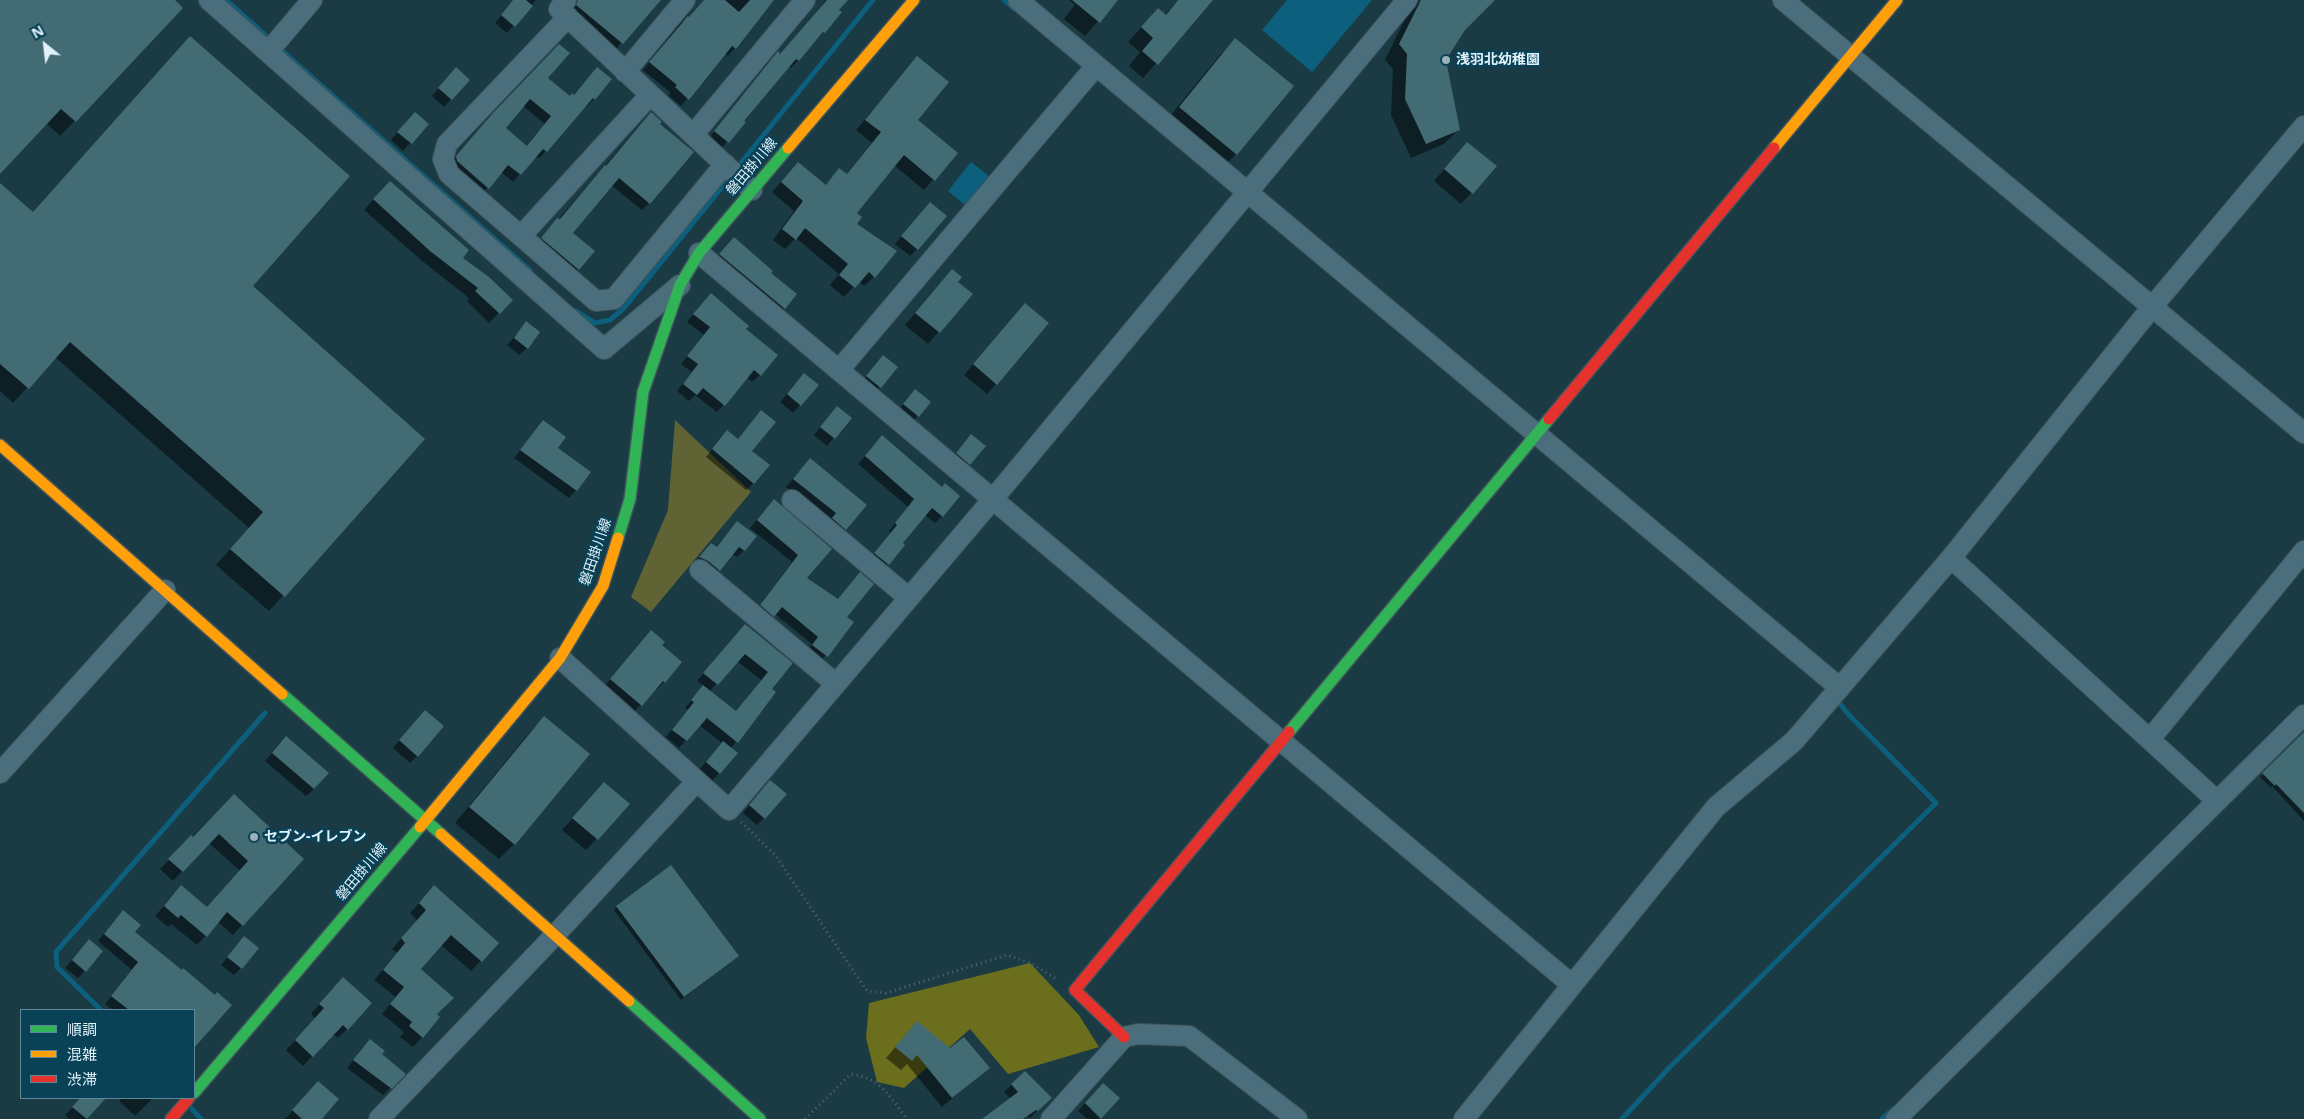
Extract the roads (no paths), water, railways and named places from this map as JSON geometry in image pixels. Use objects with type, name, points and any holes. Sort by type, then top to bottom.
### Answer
[{"type":"street","points":[[209,0],[604,349],[680,285]]},
{"type":"street","points":[[268,52],[312,0]]},
{"type":"street","points":[[626,72],[685,0]]},
{"type":"street","points":[[693,135],[805,0]]},
{"type":"street","name":"磐田掛川線","points":[[195,1092],[425,821],[560,658],[602,586],[630,499],[643,392],[680,285],[699,252],[914,0]]},
{"type":"street","points":[[1018,0],[1840,688]]},
{"type":"street","points":[[560,658],[729,810],[992,499],[1407,0]]},
{"type":"street","points":[[1783,0],[2304,433]]},
{"type":"street","points":[[1124,1038],[1075,990],[1897,0]]},
{"type":"street","points":[[725,164],[614,299],[596,301],[449,174],[443,159],[446,144],[567,9],[626,72],[725,164],[752,190]]},
{"type":"street","points":[[839,370],[1096,66]]},
{"type":"street","points":[[521,236],[650,95]]},
{"type":"street","points":[[1464,1119],[1571,984],[1716,807],[1794,741],[1951,558],[2152,307],[2304,126]]},
{"type":"street","points":[[699,252],[1571,984]]},
{"type":"street","points":[[0,445],[555,935],[760,1119]]},
{"type":"street","points":[[792,500],[909,598]]},
{"type":"street","points":[[2150,739],[2304,552]]},
{"type":"street","points":[[1951,558],[2217,801]]},
{"type":"street","points":[[700,570],[836,684]]},
{"type":"street","points":[[0,773],[165,590]]},
{"type":"street","points":[[1896,1119],[2304,715]]},
{"type":"street","points":[[379,1119],[555,935],[697,781]]},
{"type":"street","points":[[1052,1119],[1124,1038],[1138,1034],[1188,1036],[1297,1119]]},
{"type":"street","points":[[171,1119],[188,1099]]},
{"type":"water","points":[[1287,0],[1372,0],[1312,72],[1262,30]]},
{"type":"water","points":[[971,162],[989,176],[965,205],[948,191]]},
{"type":"waterway","points":[[226,0],[272,41]]},
{"type":"waterway","points":[[736,169],[873,0]]},
{"type":"waterway","points":[[1004,0],[1013,8]]},
{"type":"waterway","points":[[278,47],[530,270]]},
{"type":"waterway","points":[[576,311],[595,323],[610,320],[624,308],[731,176]]},
{"type":"waterway","points":[[1622,1119],[1669,1068],[1936,803],[1848,714],[1837,700]]},
{"type":"waterway","points":[[100,1009],[57,967],[56,952],[265,713]]},
{"type":"waterway","points":[[192,1109],[201,1119]]},
{"type":"waterway","points":[[1882,1119],[1893,1109]]},
{"type":"place","name":"浅羽北幼稚園","points":[[1446,60]]},
{"type":"place","name":"セブン-イレブン","points":[[254,837]]}]
